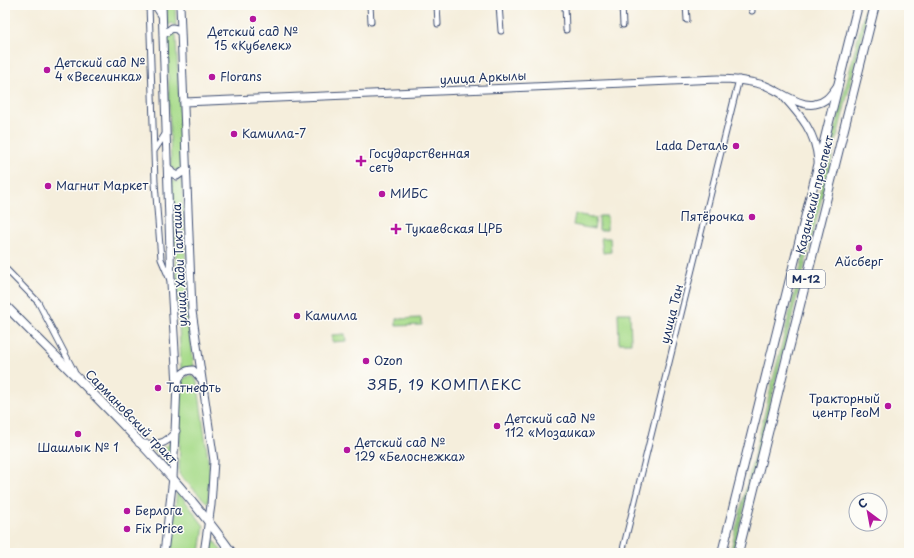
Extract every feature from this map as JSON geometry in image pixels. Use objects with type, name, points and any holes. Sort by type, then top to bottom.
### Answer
[{"type":"main road","name":"улица Хади Такташа","points":[[162,5],[171,283],[177,385],[173,478],[164,553]]},
{"type":"main road","name":"улица Хади Такташа","points":[[180,5],[192,311],[214,461],[209,522],[204,553]]},
{"type":"main road","name":"Казанский проспект","points":[[722,553],[858,5]]},
{"type":"main road","name":"Казанский проспект","points":[[738,553],[875,5]]},
{"type":"main road","points":[[163,35],[172,28],[181,33]]},
{"type":"main road","name":"улица Аркылы","points":[[184,102],[549,85],[739,79],[781,92],[802,103],[814,105],[827,100],[838,85]]},
{"type":"main road","points":[[781,92],[810,129],[817,146],[818,170]]},
{"type":"main road","points":[[167,166],[172,173],[177,176],[187,169]]},
{"type":"main road","name":"Сармановский тракт","points":[[5,305],[173,478],[232,553]]},
{"type":"main road","points":[[177,385],[183,372],[188,370],[193,370],[197,373],[203,382]]},
{"type":"main road","points":[[139,443],[155,446],[162,444],[172,437],[176,431]]},
{"type":"street","points":[[149,5],[154,151],[161,259],[171,283]]},
{"type":"street","points":[[154,5],[162,17]]},
{"type":"street","points":[[370,5],[371,22]]},
{"type":"street","points":[[437,5],[438,24]]},
{"type":"street","points":[[499,5],[501,31]]},
{"type":"street","points":[[565,5],[566,30]]},
{"type":"street","points":[[622,5],[623,25]]},
{"type":"street","points":[[686,5],[687,20]]},
{"type":"street","name":"улица Тан","points":[[622,553],[739,79]]},
{"type":"street","points":[[154,151],[166,132]]},
{"type":"street","points":[[5,268],[38,302],[79,381]]},
{"type":"green space","points":[[166,5],[175,5],[176,26],[172,23],[167,26]]},
{"type":"green space","points":[[866,5],[870,5],[733,553],[730,553]]},
{"type":"green space","points":[[171,32],[176,35],[182,169],[176,171],[171,167],[167,35]]},
{"type":"green space","points":[[172,180],[177,182],[182,180],[188,312],[194,367],[181,369]]},
{"type":"green space","points":[[575,214],[596,218],[594,229],[573,225]]},
{"type":"green space","points":[[599,216],[607,216],[607,230],[599,230]]},
{"type":"green space","points":[[601,238],[610,238],[611,252],[603,253]]},
{"type":"green space","points":[[618,313],[630,313],[631,343],[619,343]]},
{"type":"green space","points":[[421,318],[422,325],[396,326],[396,319]]},
{"type":"green space","points":[[345,334],[346,341],[332,342],[332,335]]},
{"type":"green space","points":[[191,375],[196,379],[198,386],[210,473],[208,504],[179,474],[181,384],[183,379]]},
{"type":"green space","points":[[172,441],[171,467],[152,448],[165,447]]},
{"type":"green space","points":[[177,490],[204,526],[200,553],[170,553]]},
{"type":"green space","points":[[210,535],[223,553],[207,553]]},
{"type":"place","name":"Детский сад № 15 «Кубелек»","points":[[253,19]]},
{"type":"place","name":"Детский сад № 4 «Веселинка»","points":[[47,70]]},
{"type":"place","name":"Florans","points":[[212,77]]},
{"type":"place","name":"Камилла-7","points":[[234,134]]},
{"type":"place","name":"Lada Dеталь","points":[[736,146]]},
{"type":"place","name":"Государственная сеть","points":[[361,161]]},
{"type":"place","name":"Магнит Маркет","points":[[48,186]]},
{"type":"place","name":"МИБС","points":[[382,194]]},
{"type":"place","name":"Пятёрочка","points":[[752,217]]},
{"type":"place","name":"Тукаевская ЦРБ","points":[[396,229]]},
{"type":"place","name":"Айсберг","points":[[859,248]]},
{"type":"place","name":"Камилла","points":[[297,316]]},
{"type":"place","name":"Ozon","points":[[366,361]]},
{"type":"place","name":"Татнефть","points":[[158,388]]},
{"type":"place","name":"Тракторный центр ГеоМ","points":[[888,406]]},
{"type":"place","name":"Детский сад № 112 «Мозаика»","points":[[497,426]]},
{"type":"place","name":"Шашлык № 1","points":[[78,434]]},
{"type":"place","name":"Детский сад № 129 «Белоснежка»","points":[[347,450]]},
{"type":"place","name":"Берлога","points":[[127,511]]},
{"type":"place","name":"Fix Price","points":[[127,529]]},
{"type":"district","name":"ЗЯБ, 19 КОМПЛЕКС","points":[[445,385]]}]
